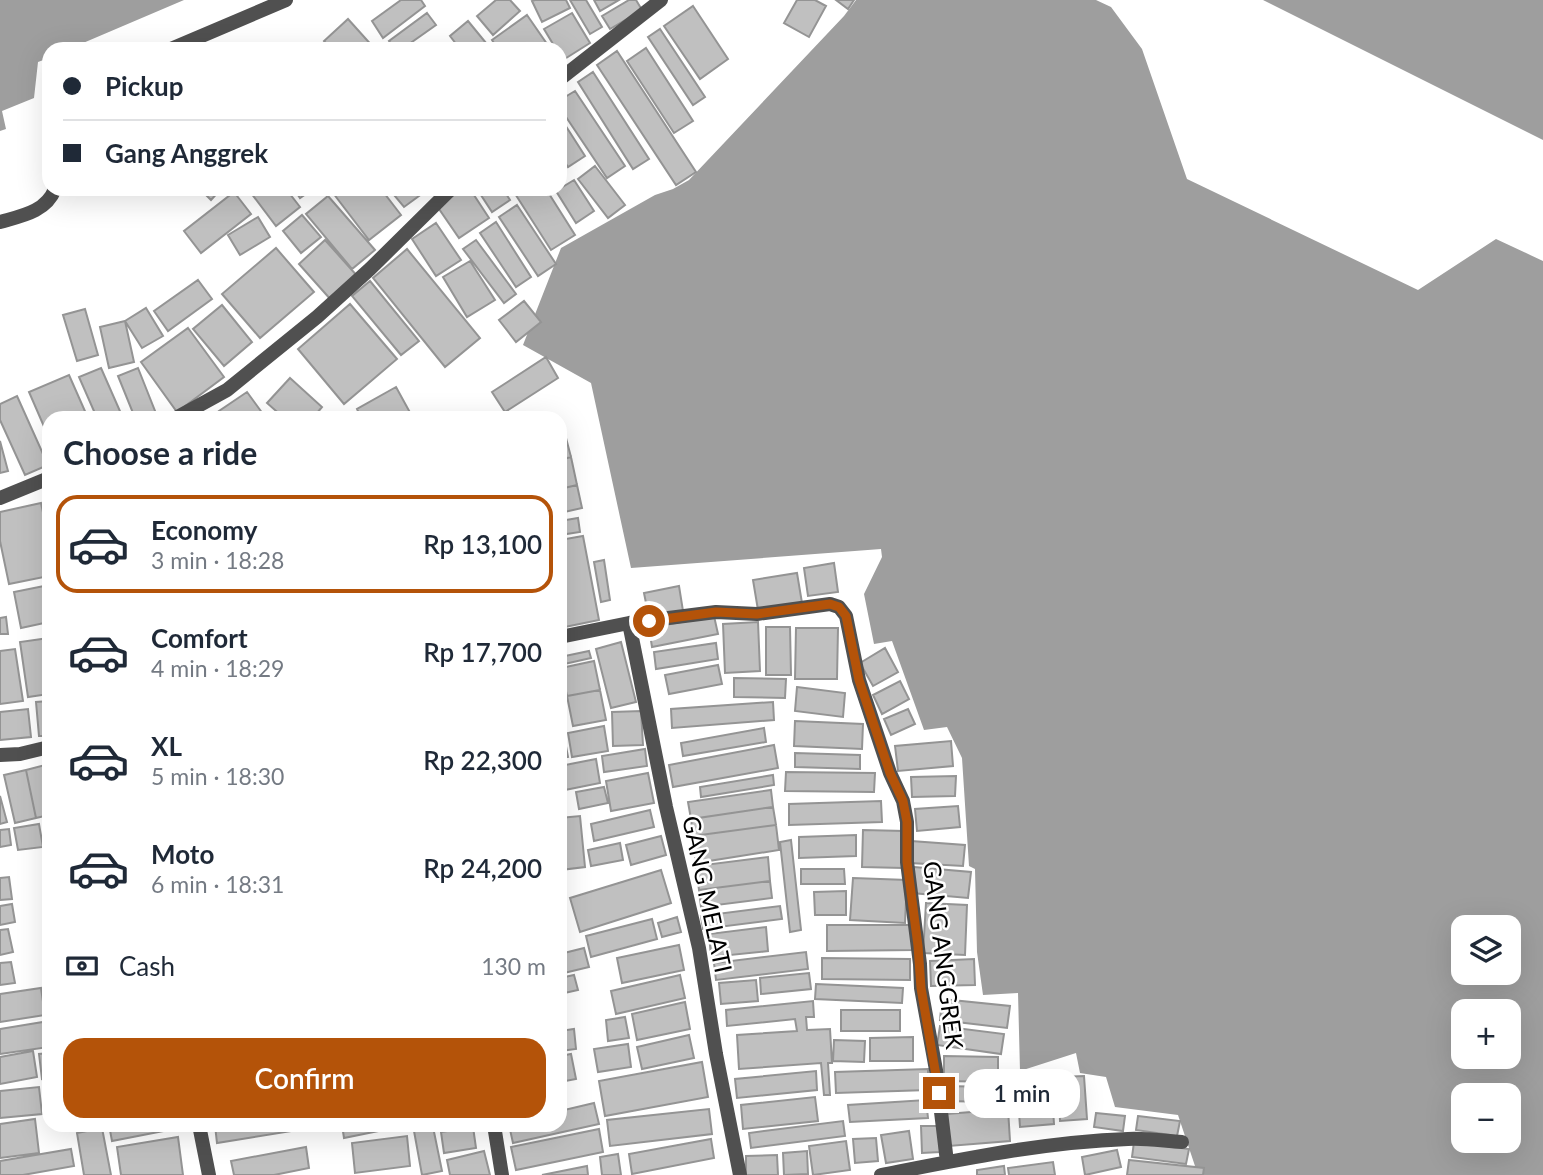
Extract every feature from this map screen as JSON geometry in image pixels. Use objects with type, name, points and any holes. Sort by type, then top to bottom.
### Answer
[{"type":"street","points":[[187,42],[286,0]]},
{"type":"street","points":[[567,74],[661,0]]},
{"type":"street","points":[[0,222],[34,212],[53,196]]},
{"type":"street","points":[[189,411],[227,390],[317,317],[444,196]]},
{"type":"street","points":[[0,498],[42,481]]},
{"type":"street","name":"GANG ANGGREK","points":[[629,623],[716,612],[757,614],[830,604],[839,607],[846,616],[859,680],[890,773],[903,801],[907,822],[907,862],[921,988],[936,1070],[947,1162]]},
{"type":"street","points":[[567,636],[629,623]]},
{"type":"street","name":"GANG MELATI","points":[[629,623],[699,948],[740,1175]]},
{"type":"street","points":[[0,755],[42,749]]},
{"type":"street","points":[[200,1132],[209,1175]]},
{"type":"street","points":[[495,1132],[502,1175]]},
{"type":"street","points":[[881,1175],[994,1153],[1092,1141],[1131,1139],[1182,1142]]},
{"type":"shaded area","points":[[0,0],[184,0],[85,42],[42,42],[42,61],[38,62],[34,98],[2,111],[6,129],[0,131]]},
{"type":"shaded area","points":[[856,0],[1096,0],[1111,7],[1142,49],[1187,179],[1418,290],[1496,239],[1543,261],[1543,1175],[1198,1175],[1178,1115],[1115,1107],[1106,1077],[1080,1073],[1076,1053],[1020,1071],[1018,993],[983,995],[977,952],[975,869],[969,866],[962,758],[947,727],[924,730],[892,641],[874,644],[864,594],[882,557],[881,549],[631,568],[591,383],[523,345],[561,248],[655,195],[689,180]]},
{"type":"shaded area","points":[[1263,0],[1543,0],[1543,140]]},
{"type":"building","points":[[401,0],[421,0],[425,6],[383,38],[372,21]]},
{"type":"building","points":[[496,0],[510,0],[520,11],[493,35],[477,16]]},
{"type":"building","points":[[566,0],[570,8],[542,22],[532,1]]},
{"type":"building","points":[[570,0],[586,0],[602,27],[590,34]]},
{"type":"building","points":[[594,0],[619,0],[600,11]]},
{"type":"building","points":[[629,0],[636,0],[642,10],[610,29],[602,16]]},
{"type":"building","points":[[797,0],[815,0],[826,6],[809,37],[784,23]]},
{"type":"building","points":[[836,0],[854,0],[848,9]]},
{"type":"building","points":[[693,6],[728,59],[700,79],[664,26]]},
{"type":"building","points":[[427,13],[436,25],[412,42],[389,41]]},
{"type":"building","points":[[572,13],[590,43],[567,57],[567,42],[552,42],[544,29]]},
{"type":"building","points":[[527,15],[546,42],[493,42],[492,40]]},
{"type":"building","points":[[348,19],[369,42],[325,42]]},
{"type":"building","points":[[468,21],[485,42],[455,42],[450,36]]},
{"type":"building","points":[[660,29],[705,97],[693,105],[648,37]]},
{"type":"building","points":[[646,48],[693,121],[674,133],[627,61]]},
{"type":"building","points":[[617,51],[696,172],[676,185],[597,65]]},
{"type":"building","points":[[593,72],[649,159],[633,169],[578,82]]},
{"type":"building","points":[[575,91],[625,166],[607,178],[567,118],[567,96]]},
{"type":"building","points":[[567,128],[585,156],[567,166]]},
{"type":"building","points":[[595,166],[625,205],[608,218],[578,179]]},
{"type":"building","points":[[574,180],[594,211],[576,223],[559,196],[567,196],[567,184]]},
{"type":"building","points":[[229,196],[237,196],[251,214],[201,253],[184,231]]},
{"type":"building","points":[[253,196],[291,196],[300,207],[276,226]]},
{"type":"building","points":[[328,196],[375,250],[352,269],[306,214]]},
{"type":"building","points":[[335,196],[386,196],[401,215],[369,240]]},
{"type":"building","points":[[395,196],[419,196],[404,207]]},
{"type":"building","points":[[452,196],[475,196],[489,218],[459,238],[437,206]]},
{"type":"building","points":[[482,196],[507,196],[510,200],[492,212]]},
{"type":"building","points":[[516,196],[550,196],[575,235],[551,250]]},
{"type":"building","points":[[517,205],[556,264],[538,276],[499,217]]},
{"type":"building","points":[[302,215],[321,237],[301,253],[283,231]]},
{"type":"building","points":[[258,217],[270,237],[240,255],[228,235]]},
{"type":"building","points":[[496,222],[531,277],[516,287],[480,233]]},
{"type":"building","points":[[436,223],[461,260],[436,276],[412,239]]},
{"type":"building","points":[[325,240],[359,278],[332,301],[299,264]]},
{"type":"building","points":[[476,240],[516,294],[504,303],[463,249]]},
{"type":"building","points":[[276,248],[314,292],[260,338],[222,294]]},
{"type":"building","points":[[407,249],[480,338],[445,367],[373,278]]},
{"type":"building","points":[[470,261],[495,300],[467,317],[443,277]]},
{"type":"building","points":[[198,280],[212,299],[168,331],[154,311]]},
{"type":"building","points":[[370,281],[419,341],[401,355],[352,296]]},
{"type":"building","points":[[524,301],[541,322],[516,342],[499,320]]},
{"type":"building","points":[[350,304],[397,359],[344,404],[298,349]]},
{"type":"building","points":[[222,305],[252,342],[224,366],[193,329]]},
{"type":"building","points":[[146,308],[163,336],[142,348],[125,321]]},
{"type":"building","points":[[85,309],[98,355],[77,361],[63,315]]},
{"type":"building","points":[[125,321],[134,362],[109,368],[100,327]]},
{"type":"building","points":[[188,328],[224,377],[176,411],[141,362]]},
{"type":"building","points":[[546,357],[558,378],[507,411],[492,392]]},
{"type":"building","points":[[101,368],[120,411],[94,411],[79,377]]},
{"type":"building","points":[[138,368],[155,411],[132,411],[118,376]]},
{"type":"building","points":[[69,375],[85,411],[42,411],[42,422],[29,392]]},
{"type":"building","points":[[290,378],[322,407],[319,411],[276,411],[267,403]]},
{"type":"building","points":[[396,387],[409,411],[358,411],[357,409]]},
{"type":"building","points":[[247,392],[261,411],[219,411]]},
{"type":"building","points":[[17,396],[42,452],[42,468],[25,475],[0,420],[0,404]]},
{"type":"building","points":[[0,441],[8,471],[0,473]]},
{"type":"building","points":[[567,442],[571,457],[567,458]]},
{"type":"building","points":[[571,457],[577,485],[567,487],[567,458]]},
{"type":"building","points":[[577,485],[582,508],[567,511],[567,487]]},
{"type":"building","points":[[41,503],[42,577],[9,584],[0,541],[0,512]]},
{"type":"building","points":[[578,518],[580,532],[567,534],[567,520]]},
{"type":"building","points":[[583,536],[599,620],[567,627],[567,539]]},
{"type":"building","points":[[604,560],[610,600],[601,602],[594,562]]},
{"type":"building","points":[[834,563],[838,592],[808,596],[804,568]]},
{"type":"building","points":[[797,573],[802,603],[758,610],[753,580]]},
{"type":"building","points":[[42,586],[42,624],[21,628],[14,592]]},
{"type":"building","points":[[679,586],[683,611],[649,618],[644,593]]},
{"type":"building","points":[[714,616],[718,634],[652,647],[649,628]]},
{"type":"building","points":[[6,617],[8,634],[0,634],[0,618]]},
{"type":"building","points":[[758,622],[760,671],[725,673],[723,624]]},
{"type":"building","points":[[766,627],[790,627],[791,675],[766,675]]},
{"type":"building","points":[[796,628],[838,628],[837,679],[795,679]]},
{"type":"building","points":[[42,639],[42,695],[28,697],[20,642]]},
{"type":"building","points":[[621,642],[636,702],[611,708],[596,649]]},
{"type":"building","points":[[716,643],[718,659],[656,669],[654,652]]},
{"type":"building","points":[[885,648],[898,672],[873,686],[860,663]]},
{"type":"building","points":[[15,649],[23,701],[0,704],[0,651]]},
{"type":"building","points":[[589,651],[591,658],[567,663],[567,656]]},
{"type":"building","points":[[594,661],[600,690],[567,696],[567,667]]},
{"type":"building","points":[[718,665],[722,684],[669,694],[665,675]]},
{"type":"building","points":[[734,678],[786,679],[785,698],[734,697]]},
{"type":"building","points":[[900,681],[909,699],[882,714],[873,695]]},
{"type":"building","points":[[797,687],[845,693],[843,717],[795,711]]},
{"type":"building","points":[[600,690],[606,720],[573,726],[567,696]]},
{"type":"building","points":[[36,702],[42,702],[42,736],[39,736]]},
{"type":"building","points":[[773,702],[774,720],[672,728],[671,709]]},
{"type":"building","points":[[28,709],[31,737],[0,740],[0,712]]},
{"type":"building","points":[[908,709],[915,724],[891,735],[884,719]]},
{"type":"building","points":[[641,711],[643,745],[613,746],[612,712]]},
{"type":"building","points":[[795,721],[863,724],[862,749],[794,746]]},
{"type":"building","points":[[604,726],[608,751],[572,757],[568,733]]},
{"type":"building","points":[[764,728],[766,742],[683,756],[681,743]]},
{"type":"building","points":[[951,741],[953,766],[898,771],[895,746]]},
{"type":"building","points":[[774,745],[778,768],[673,787],[669,765]]},
{"type":"building","points":[[645,749],[647,766],[604,772],[602,756]]},
{"type":"building","points":[[795,753],[860,755],[860,769],[795,767]]},
{"type":"building","points":[[596,759],[600,783],[567,790],[567,765]]},
{"type":"building","points":[[42,766],[42,817],[36,818],[26,770]]},
{"type":"building","points":[[26,770],[36,818],[15,823],[4,775]]},
{"type":"building","points":[[786,772],[875,773],[874,792],[785,791]]},
{"type":"building","points":[[648,773],[654,803],[611,811],[606,781]]},
{"type":"building","points":[[773,775],[774,785],[701,797],[700,787]]},
{"type":"building","points":[[956,776],[955,796],[912,797],[911,777]]},
{"type":"building","points":[[604,787],[608,803],[579,809],[576,792]]},
{"type":"building","points":[[771,790],[773,807],[691,819],[688,802]]},
{"type":"building","points":[[0,796],[7,822],[0,824]]},
{"type":"building","points":[[881,801],[882,822],[789,825],[789,804]]},
{"type":"building","points":[[958,806],[960,827],[917,831],[915,809]]},
{"type":"building","points":[[773,807],[776,825],[693,836],[691,819]]},
{"type":"building","points":[[650,810],[654,827],[594,841],[591,824]]},
{"type":"building","points":[[580,816],[585,867],[567,869],[567,817]]},
{"type":"building","points":[[39,824],[42,847],[18,850],[14,828]]},
{"type":"building","points":[[776,825],[779,850],[696,863],[693,836]]},
{"type":"building","points":[[9,829],[11,845],[0,847],[0,830]]},
{"type":"building","points":[[863,830],[904,831],[903,868],[862,867]]},
{"type":"building","points":[[856,835],[856,856],[799,858],[799,837]]},
{"type":"building","points":[[661,836],[666,855],[631,865],[626,845]]},
{"type":"building","points":[[791,840],[801,930],[790,932],[780,842]]},
{"type":"building","points":[[911,841],[965,845],[963,866],[910,863]]},
{"type":"building","points":[[620,843],[623,860],[591,866],[588,850]]},
{"type":"building","points":[[768,857],[770,881],[699,890],[696,866]]},
{"type":"building","points":[[914,867],[971,872],[968,898],[912,893]]},
{"type":"building","points":[[801,869],[844,869],[845,884],[801,884]]},
{"type":"building","points":[[661,870],[671,903],[580,932],[570,898]]},
{"type":"building","points":[[9,877],[12,899],[0,900],[0,878]]},
{"type":"building","points":[[853,878],[907,880],[905,923],[850,920]]},
{"type":"building","points":[[770,881],[772,898],[701,907],[699,890]]},
{"type":"building","points":[[846,891],[846,915],[815,915],[814,892]]},
{"type":"building","points":[[926,903],[967,905],[965,955],[923,953]]},
{"type":"building","points":[[12,904],[15,922],[0,925],[0,906]]},
{"type":"building","points":[[780,906],[782,919],[703,929],[701,916]]},
{"type":"building","points":[[677,917],[681,932],[662,937],[658,923]]},
{"type":"building","points":[[652,919],[657,939],[591,957],[586,936]]},
{"type":"building","points":[[827,925],[914,925],[914,950],[827,951]]},
{"type":"building","points":[[766,927],[768,951],[711,957],[709,934]]},
{"type":"building","points":[[8,929],[13,952],[0,955],[0,930]]},
{"type":"building","points":[[679,945],[684,970],[622,983],[617,958]]},
{"type":"building","points":[[584,948],[589,967],[567,972],[567,952]]},
{"type":"building","points":[[806,952],[808,969],[716,980],[714,963]]},
{"type":"building","points":[[822,958],[910,959],[910,980],[822,979]]},
{"type":"building","points":[[974,959],[975,985],[931,986],[930,961]]},
{"type":"building","points":[[11,962],[15,983],[0,985],[0,963]]},
{"type":"building","points":[[809,973],[811,989],[761,994],[760,978]]},
{"type":"building","points":[[574,975],[578,990],[567,992],[567,976]]},
{"type":"building","points":[[680,975],[685,998],[616,1014],[611,991]]},
{"type":"building","points":[[756,980],[758,1001],[721,1004],[719,983]]},
{"type":"building","points":[[816,984],[903,988],[902,1003],[815,999]]},
{"type":"building","points":[[41,988],[42,1015],[0,1022],[0,994]]},
{"type":"building","points":[[942,999],[1010,1006],[1007,1028],[940,1020]]},
{"type":"building","points":[[813,1001],[814,1017],[806,1017],[807,1030],[830,1029],[830,1095],[824,1095],[821,1063],[739,1069],[737,1035],[797,1031],[795,1019],[727,1026],[726,1010]]},
{"type":"building","points":[[685,1002],[690,1029],[637,1040],[632,1014]]},
{"type":"building","points":[[841,1010],[900,1010],[900,1031],[841,1031]]},
{"type":"building","points":[[625,1017],[629,1038],[608,1041],[606,1020]]},
{"type":"building","points":[[42,1022],[42,1048],[0,1054],[0,1029]]},
{"type":"building","points":[[940,1026],[1004,1034],[1001,1054],[937,1045]]},
{"type":"building","points":[[574,1029],[576,1049],[567,1050],[567,1030]]},
{"type":"building","points":[[689,1035],[694,1058],[642,1069],[637,1047]]},
{"type":"building","points":[[913,1037],[913,1061],[870,1061],[870,1038]]},
{"type":"building","points":[[834,1040],[865,1041],[864,1062],[833,1061]]},
{"type":"building","points":[[628,1044],[631,1067],[598,1072],[594,1049]]},
{"type":"building","points":[[33,1051],[37,1077],[0,1084],[0,1057]]},
{"type":"building","points":[[39,1054],[42,1054],[42,1079]]},
{"type":"building","points":[[571,1054],[576,1079],[567,1081],[567,1055]]},
{"type":"building","points":[[944,1056],[998,1057],[998,1082],[944,1081]]},
{"type":"building","points":[[702,1062],[708,1097],[605,1116],[599,1081]]},
{"type":"building","points":[[928,1069],[928,1090],[836,1093],[835,1072]]},
{"type":"building","points":[[816,1071],[817,1090],[737,1098],[735,1079]]},
{"type":"building","points":[[1084,1076],[1087,1119],[1060,1121],[1058,1077]]},
{"type":"building","points":[[1051,1079],[1054,1124],[1020,1127],[1017,1082]]},
{"type":"building","points":[[942,1086],[997,1087],[997,1102],[942,1101]]},
{"type":"building","points":[[39,1087],[42,1114],[0,1118],[0,1091]]},
{"type":"building","points":[[815,1097],[818,1121],[743,1129],[741,1105]]},
{"type":"building","points":[[926,1100],[928,1118],[850,1122],[848,1105]]},
{"type":"building","points":[[594,1103],[599,1124],[567,1131],[567,1109]]},
{"type":"building","points":[[709,1109],[712,1134],[610,1146],[607,1120]]},
{"type":"building","points":[[1008,1109],[1010,1141],[949,1146],[947,1114]]},
{"type":"building","points":[[1096,1113],[1125,1116],[1123,1131],[1094,1127]]},
{"type":"building","points":[[1138,1116],[1180,1121],[1177,1136],[1136,1130]]},
{"type":"building","points":[[35,1119],[39,1153],[0,1158],[0,1124]]},
{"type":"building","points":[[843,1121],[845,1136],[751,1148],[749,1133]]},
{"type":"building","points":[[921,1126],[939,1126],[940,1152],[922,1153]]},
{"type":"building","points":[[599,1129],[603,1152],[516,1170],[511,1147]]},
{"type":"building","points":[[909,1131],[913,1159],[886,1163],[881,1135]]},
{"type":"building","points":[[103,1132],[111,1175],[84,1175],[77,1133]]},
{"type":"building","points":[[110,1132],[158,1132],[112,1141]]},
{"type":"building","points":[[216,1132],[286,1132],[217,1143]]},
{"type":"building","points":[[343,1132],[374,1132],[344,1138]]},
{"type":"building","points":[[414,1132],[434,1132],[442,1171],[422,1175]]},
{"type":"building","points":[[441,1132],[474,1132],[476,1148],[444,1153]]},
{"type":"building","points":[[511,1132],[563,1132],[513,1143]]},
{"type":"building","points":[[407,1136],[410,1166],[355,1173],[352,1143]]},
{"type":"building","points":[[178,1137],[183,1175],[121,1175],[117,1147]]},
{"type":"building","points":[[876,1138],[878,1161],[855,1163],[853,1139]]},
{"type":"building","points":[[711,1139],[714,1158],[632,1174],[629,1154]]},
{"type":"building","points":[[846,1141],[850,1170],[813,1175],[809,1146]]},
{"type":"building","points":[[1134,1142],[1189,1149],[1186,1164],[1132,1157]]},
{"type":"building","points":[[306,1147],[309,1168],[274,1175],[234,1175],[231,1161]]},
{"type":"building","points":[[71,1149],[74,1166],[23,1175],[0,1175],[0,1161]]},
{"type":"building","points":[[1117,1150],[1121,1167],[1085,1175],[1082,1157]]},
{"type":"building","points":[[484,1151],[490,1175],[450,1175],[447,1160]]},
{"type":"building","points":[[807,1151],[808,1174],[784,1175],[783,1153]]},
{"type":"building","points":[[618,1154],[621,1175],[602,1175],[600,1157]]},
{"type":"building","points":[[777,1155],[778,1175],[746,1175],[746,1156]]},
{"type":"building","points":[[1129,1160],[1204,1168],[1203,1175],[1127,1175]]},
{"type":"building","points":[[1053,1162],[1055,1175],[1009,1175],[1008,1168]]},
{"type":"building","points":[[587,1166],[588,1175],[542,1175]]},
{"type":"building","points":[[1004,1166],[1005,1175],[977,1175],[977,1170]]},
{"type":"route","points":[[649,621],[716,612],[746,611],[757,614],[830,604],[839,607],[846,616],[859,680],[890,773],[903,801],[921,988],[939,1093]]}]
